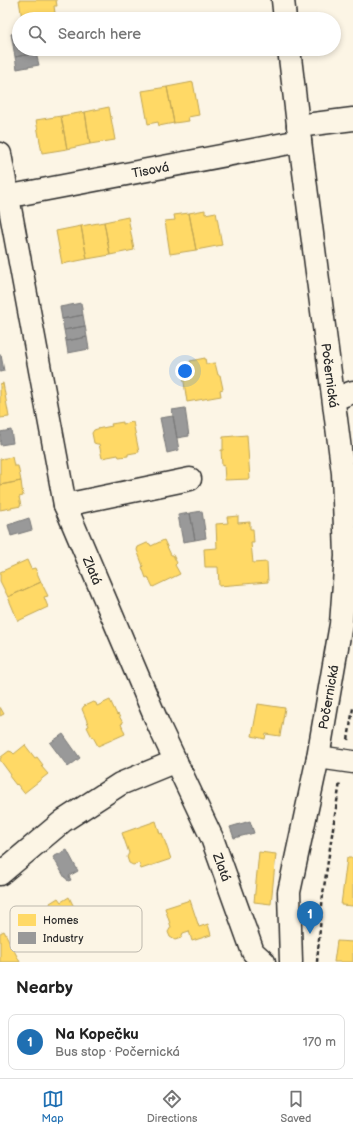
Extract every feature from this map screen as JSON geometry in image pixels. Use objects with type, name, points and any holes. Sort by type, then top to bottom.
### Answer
[{"type":"street","points":[[283,0],[284,12]]},
{"type":"street","name":"Počernická","points":[[290,56],[299,134],[343,396],[343,474],[346,556],[341,624],[318,757],[289,892],[291,962]]},
{"type":"street","name":"Tisová","points":[[4,197],[299,134],[353,119]]},
{"type":"street","name":"Zlatá","points":[[0,154],[4,197],[65,505],[159,726],[212,838],[253,952],[264,962]]},
{"type":"street","points":[[65,505],[190,479]]},
{"type":"street","points":[[318,757],[349,761]]},
{"type":"street","points":[[0,874],[63,820],[120,784],[176,761]]},
{"type":"path","points":[[317,962],[323,894],[339,791],[349,761],[353,708]]},
{"type":"building: Homes","points":[[19,0],[56,0],[57,6],[54,6],[55,12],[21,12]]},
{"type":"building: Homes","points":[[193,82],[199,115],[188,117],[189,121],[174,123],[167,87]]},
{"type":"building: Homes","points":[[167,87],[174,123],[159,126],[158,122],[148,124],[142,91]]},
{"type":"building: Homes","points":[[109,107],[115,140],[90,144],[85,112]]},
{"type":"building: Homes","points":[[85,112],[90,144],[67,149],[61,116]]},
{"type":"building: Homes","points":[[61,116],[67,149],[42,153],[36,120]]},
{"type":"building: Homes","points":[[205,210],[205,214],[216,212],[222,245],[196,250],[189,213]]},
{"type":"building: Homes","points":[[189,213],[196,250],[170,254],[165,221],[175,220],[174,215]]},
{"type":"building: Homes","points":[[128,217],[134,250],[110,255],[104,222]]},
{"type":"building: Homes","points":[[104,222],[110,255],[87,259],[81,226]]},
{"type":"building: Homes","points":[[81,226],[87,259],[62,264],[56,231]]},
{"type":"building: Homes","points":[[205,358],[206,364],[215,363],[218,375],[220,375],[223,389],[220,390],[221,396],[187,402],[182,369],[191,367],[190,361]]},
{"type":"building: Homes","points":[[3,383],[9,417],[0,418],[0,384]]},
{"type":"building: Homes","points":[[123,422],[123,424],[133,422],[139,452],[128,454],[128,456],[119,457],[118,455],[102,458],[99,444],[94,443],[92,433],[94,430],[112,426],[111,424]]},
{"type":"building: Homes","points":[[247,435],[250,479],[225,480],[221,450],[223,450],[223,437]]},
{"type":"building: Homes","points":[[12,457],[14,466],[18,466],[21,481],[0,485],[0,459]]},
{"type":"building: Homes","points":[[21,481],[23,496],[19,497],[21,506],[0,510],[0,485]]},
{"type":"building: Homes","points":[[238,516],[238,523],[250,522],[250,529],[253,529],[254,543],[251,543],[253,563],[267,562],[268,582],[219,586],[218,567],[205,567],[204,549],[217,548],[216,524],[228,523],[227,517]]},
{"type":"building: Homes","points":[[164,540],[171,555],[173,555],[177,563],[175,565],[180,574],[153,587],[148,577],[146,578],[137,550],[138,547],[147,543],[151,546]]},
{"type":"building: Homes","points":[[27,560],[31,569],[35,568],[41,582],[8,597],[0,581],[0,572]]},
{"type":"building: Homes","points":[[41,582],[48,596],[44,597],[48,607],[18,621],[8,597]]},
{"type":"building: Homes","points":[[110,700],[117,715],[118,714],[123,723],[121,724],[125,734],[98,746],[87,727],[89,726],[82,709],[84,706],[93,702],[96,703],[97,706]]},
{"type":"building: Homes","points":[[258,704],[285,708],[280,736],[266,734],[265,739],[252,736]]},
{"type":"building: Homes","points":[[0,707],[4,714],[0,716]]},
{"type":"building: Homes","points":[[25,745],[35,758],[37,757],[43,765],[41,766],[48,774],[24,793],[9,776],[11,775],[0,760],[1,757],[9,751],[14,754]]},
{"type":"building: Homes","points":[[156,821],[171,859],[141,869],[139,863],[133,865],[129,863],[127,857],[129,853],[122,833]]},
{"type":"building: Homes","points":[[259,852],[276,854],[271,904],[254,902]]},
{"type":"building: Homes","points":[[347,858],[353,858],[353,906],[341,905]]},
{"type":"building: Homes","points":[[69,897],[74,906],[51,906],[50,903],[58,898],[61,902]]},
{"type":"building: Homes","points":[[190,900],[199,927],[208,924],[211,935],[192,941],[189,931],[183,933],[181,938],[175,940],[170,937],[168,932],[171,927],[165,908]]},
{"type":"building: Homes","points":[[4,931],[10,943],[10,952],[15,952],[20,962],[0,962],[0,933]]},
{"type":"building: Homes","points":[[337,941],[353,942],[353,962],[334,962]]},
{"type":"building: Industry","points":[[37,56],[39,65],[17,69],[15,57]]},
{"type":"building: Industry","points":[[81,303],[83,315],[62,319],[60,307]]},
{"type":"building: Industry","points":[[83,315],[85,326],[64,330],[62,319]]},
{"type":"building: Industry","points":[[85,326],[87,337],[66,341],[64,330]]},
{"type":"building: Industry","points":[[87,337],[89,349],[68,353],[66,341]]},
{"type":"building: Industry","points":[[0,355],[4,371],[0,372]]},
{"type":"building: Industry","points":[[185,408],[189,436],[177,438],[172,410]]},
{"type":"building: Industry","points":[[173,416],[179,450],[167,453],[160,418]]},
{"type":"building: Industry","points":[[11,430],[13,443],[0,445],[0,432]]},
{"type":"building: Industry","points":[[202,511],[206,538],[195,540],[190,513]]},
{"type":"building: Industry","points":[[190,513],[195,540],[183,542],[178,515]]},
{"type":"building: Industry","points":[[29,518],[32,530],[11,536],[8,525]]},
{"type":"building: Industry","points":[[63,734],[80,758],[68,767],[50,743]]},
{"type":"building: Industry","points":[[250,821],[254,833],[234,838],[230,827]]},
{"type":"building: Industry","points":[[67,850],[78,871],[69,876],[71,880],[68,881],[53,857]]},
{"type":"place","name":"Na Kopečku","points":[[310,934]]}]
